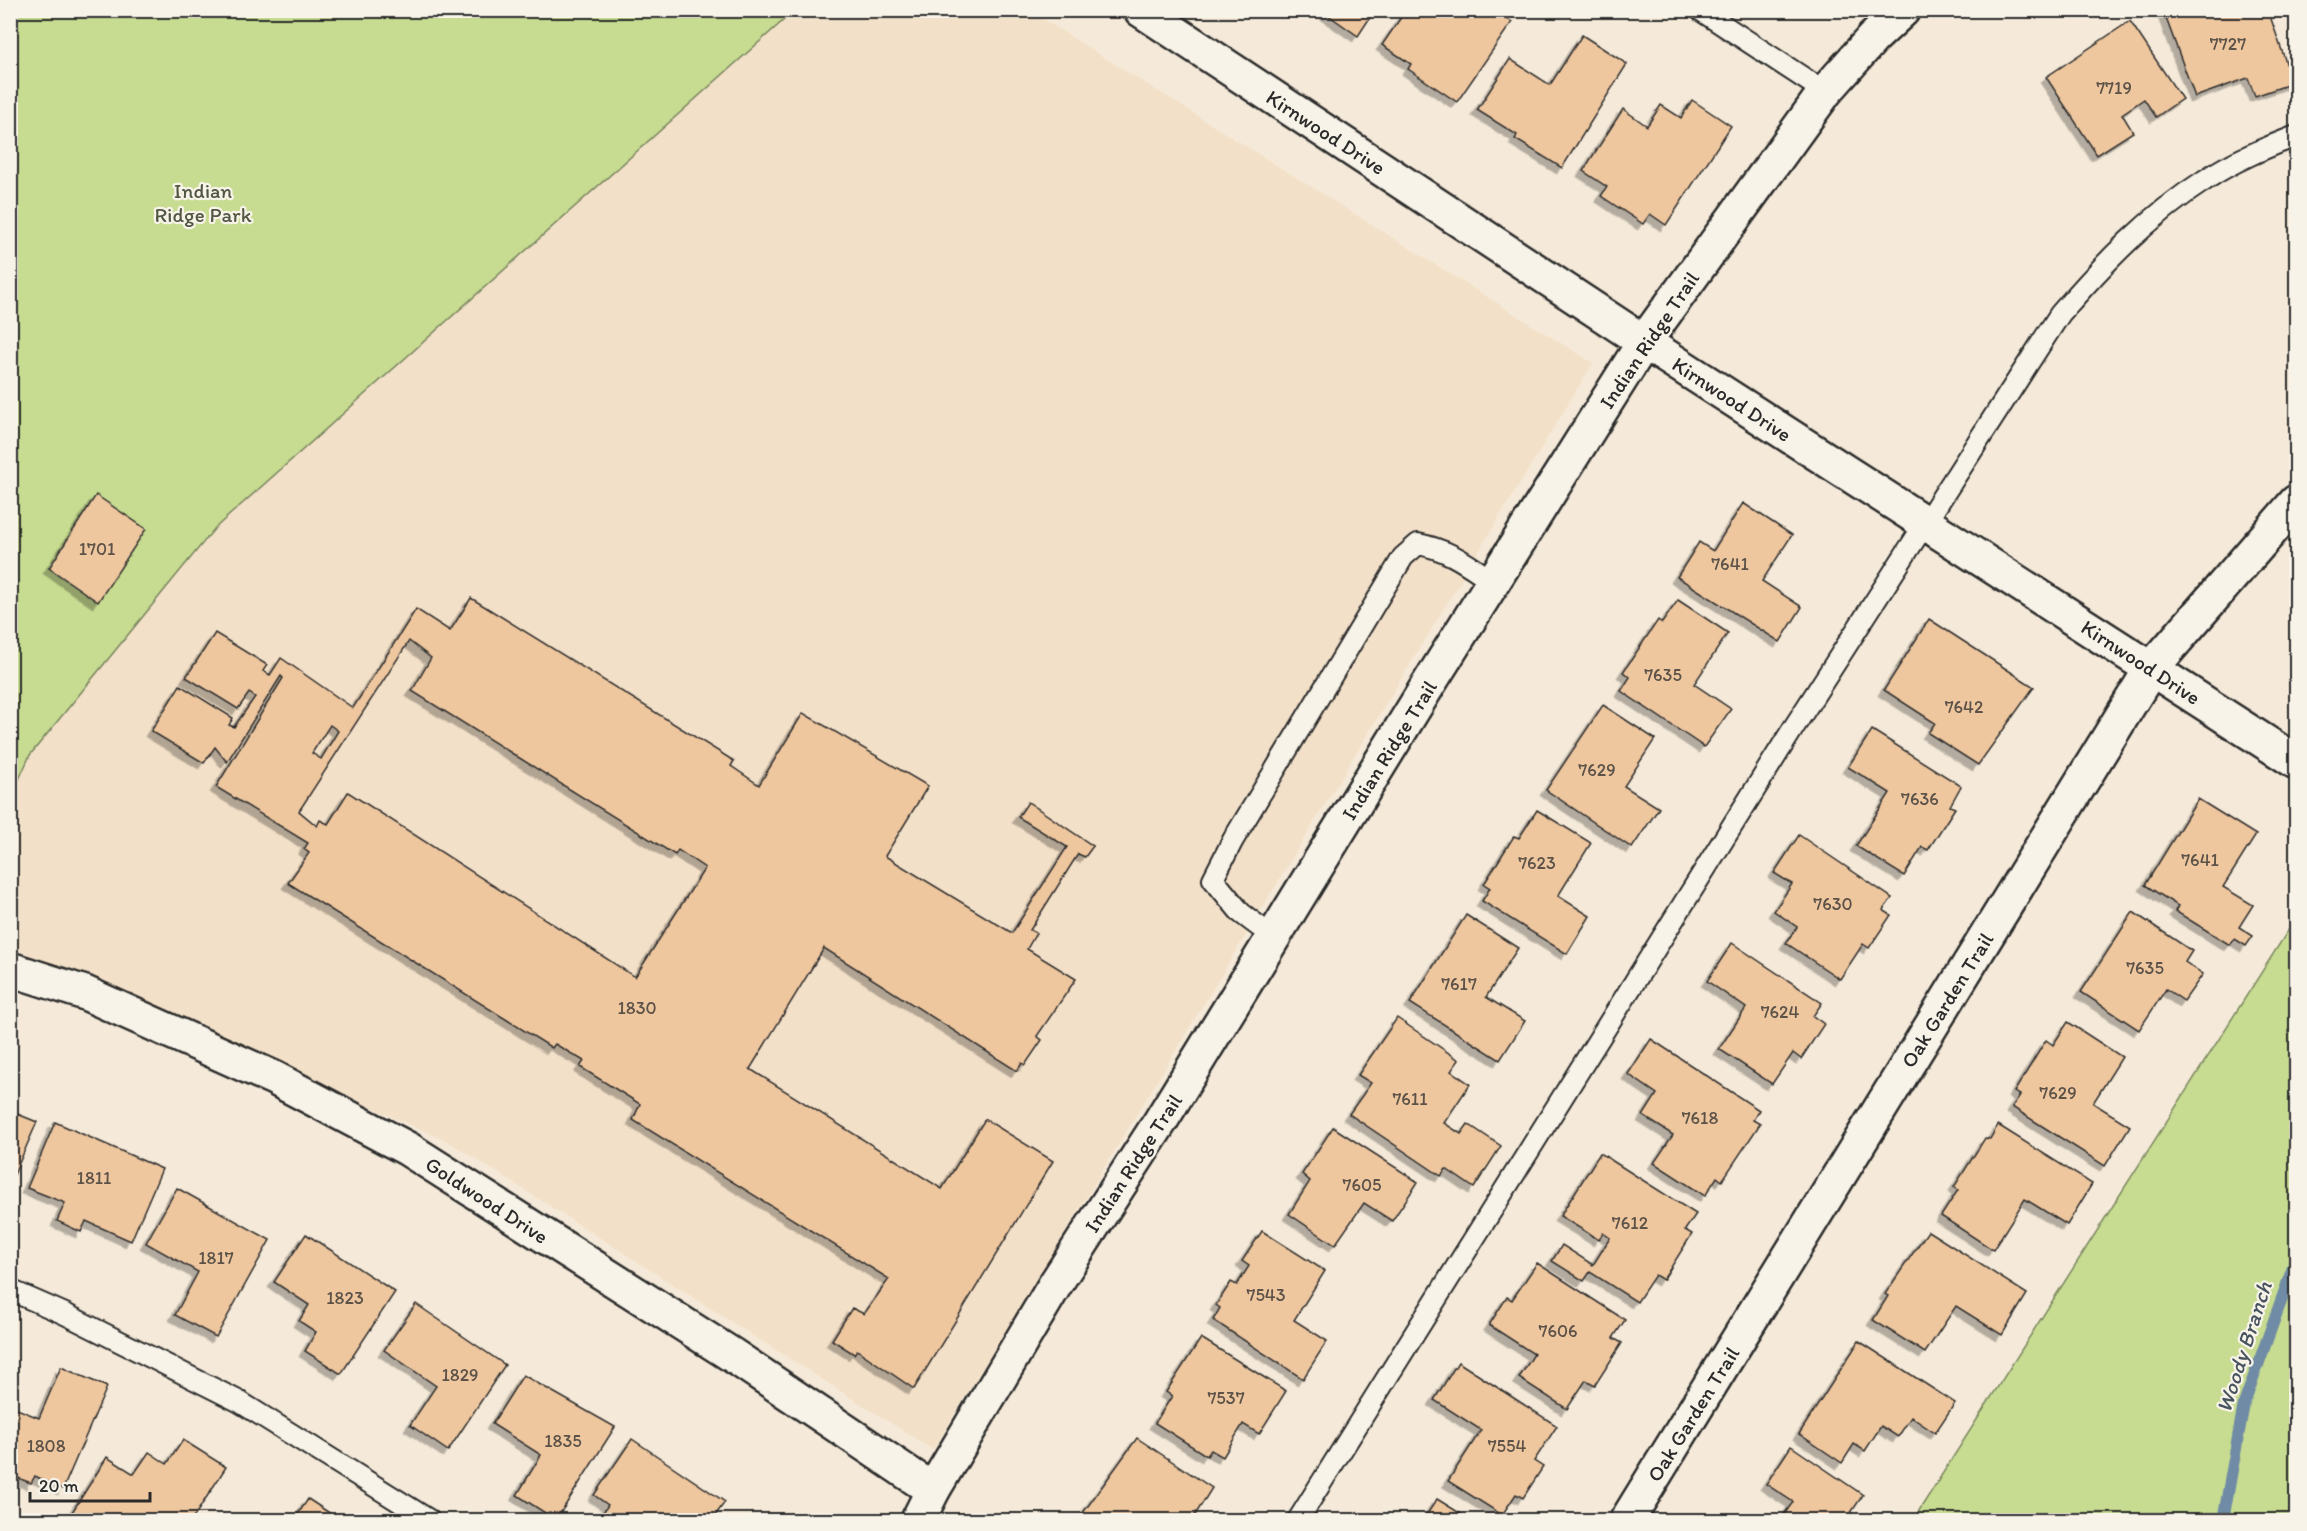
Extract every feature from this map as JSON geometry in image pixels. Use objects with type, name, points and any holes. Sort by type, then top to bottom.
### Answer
[{"type":"street","name":"Kirnwood Drive","points":[[1141,10],[1644,342],[2296,762]]},
{"type":"street","name":"Indian Ridge Trail","points":[[918,1521],[933,1490],[1056,1283],[1160,1122],[1644,342],[1825,92],[1873,38],[1903,10]]},
{"type":"street","name":"Oak Garden Trail","points":[[1627,1521],[2151,669],[2296,502]]},
{"type":"street","name":"Goldwood Drive","points":[[10,969],[85,993],[264,1073],[408,1149],[732,1355],[933,1490]]},
{"type":"lane","points":[[1700,10],[1825,92]]},
{"type":"lane","points":[[1298,1521],[1794,727],[1926,524],[1992,416],[2060,314],[2098,270],[2147,224],[2205,179],[2262,149],[2296,136]]},
{"type":"lane","points":[[1274,937],[1241,913],[1213,879],[1233,840],[1403,557],[1418,543],[1440,548],[1494,582]]},
{"type":"lane","points":[[10,1290],[65,1314],[240,1402],[429,1521]]},
{"type":"shaded area","points":[[794,11],[1030,11],[1593,363],[933,1450],[449,1142],[11,949],[11,797],[30,755],[215,528]]},
{"type":"green space","name":"Indian Ridge Park","points":[[11,11],[794,11],[215,528],[30,755],[11,797]]},
{"type":"green space","points":[[2296,918],[2296,1520],[1913,1520]]},
{"type":"building","points":[[1321,10],[1375,10],[1358,36]]},
{"type":"building","points":[[1406,10],[1494,10],[1512,22],[1457,102],[1408,69],[1411,64],[1382,45]]},
{"type":"building","points":[[2163,10],[2268,10],[2293,83],[2255,96],[2248,78],[2195,97]]},
{"type":"building","points":[[2130,21],[2182,99],[2156,117],[2144,99],[2122,114],[2133,132],[2097,155],[2046,77]]},
{"type":"building","points":[[1582,35],[1627,64],[1562,168],[1515,139],[1517,135],[1477,110],[1510,59],[1550,85]]},
{"type":"building","points":[[1692,100],[1731,126],[1666,225],[1650,214],[1643,224],[1601,196],[1607,187],[1583,171],[1623,109],[1647,126],[1661,105],[1681,118]]},
{"type":"building","points":[[96,495],[146,529],[98,602],[49,568]]},
{"type":"building","points":[[1743,503],[1792,535],[1762,581],[1802,607],[1780,642],[1677,577],[1699,542],[1713,551]]},
{"type":"building","points":[[471,598],[734,761],[731,766],[759,785],[803,713],[928,786],[885,856],[1012,933],[1067,847],[1018,817],[1028,802],[1093,846],[1085,857],[1078,854],[1030,930],[1036,933],[1027,949],[1076,979],[1037,1036],[1042,1040],[1025,1065],[1022,1063],[1017,1071],[824,948],[750,1069],[942,1189],[985,1119],[1053,1161],[914,1389],[857,1350],[854,1354],[832,1340],[852,1308],[864,1314],[889,1279],[633,1120],[640,1104],[580,1067],[584,1061],[555,1044],[552,1048],[288,883],[309,853],[304,849],[308,843],[216,787],[283,678],[281,676],[227,762],[215,747],[204,763],[151,731],[180,685],[233,718],[229,725],[234,727],[255,697],[249,693],[238,709],[186,677],[215,633],[267,665],[263,671],[270,675],[281,658],[353,708],[416,609],[450,631]],"holes":[[[409,641],[431,658],[412,691],[675,855],[678,850],[705,868],[635,977],[348,792],[328,824],[320,820],[317,826],[299,811]],[[330,725],[338,731],[321,759],[312,753]]]},
{"type":"building","points":[[1678,600],[1728,633],[1694,684],[1731,709],[1704,747],[1621,691],[1630,677],[1623,672],[1658,620],[1662,623]]},
{"type":"building","points":[[1929,619],[2034,687],[1978,765],[1928,733],[1935,723],[1884,690]]},
{"type":"building","points":[[1603,705],[1655,739],[1624,786],[1659,808],[1632,848],[1546,790]]},
{"type":"building","points":[[1872,730],[1961,786],[1950,806],[1955,808],[1928,850],[1922,847],[1904,876],[1856,846],[1890,793],[1848,767]]},
{"type":"building","points":[[2198,799],[2256,835],[2223,887],[2253,905],[2239,927],[2253,936],[2246,946],[2235,939],[2230,945],[2175,911],[2178,906],[2145,885]]},
{"type":"building","points":[[1537,810],[1591,843],[1558,896],[1590,916],[1567,954],[1482,901],[1490,888],[1484,884],[1514,836],[1519,838]]},
{"type":"building","points":[[1799,835],[1892,898],[1883,910],[1891,915],[1869,948],[1863,944],[1840,979],[1786,943],[1797,927],[1774,911],[1792,884],[1774,873]]},
{"type":"building","points":[[2133,912],[2192,951],[2185,962],[2203,974],[2184,1001],[2166,989],[2139,1030],[2081,992]]},
{"type":"building","points":[[1466,915],[1518,948],[1486,997],[1525,1021],[1500,1060],[1410,1003]]},
{"type":"building","points":[[1732,943],[1822,1003],[1813,1016],[1824,1024],[1801,1059],[1793,1053],[1772,1084],[1719,1049],[1746,1008],[1707,981]]},
{"type":"building","points":[[1397,1018],[1459,1060],[1451,1071],[1470,1084],[1444,1123],[1461,1134],[1468,1124],[1501,1146],[1474,1188],[1446,1169],[1441,1176],[1349,1114],[1371,1083],[1358,1075]]},
{"type":"building","points":[[2068,1022],[2122,1057],[2093,1103],[2130,1126],[2105,1166],[2012,1107],[2020,1095],[2014,1092],[2046,1040],[2053,1045]]},
{"type":"building","points":[[1651,1039],[1759,1110],[1753,1120],[1760,1124],[1722,1181],[1717,1177],[1705,1196],[1654,1163],[1673,1135],[1643,1116],[1657,1094],[1628,1074]]},
{"type":"building","points":[[10,1111],[37,1122],[10,1184]]},
{"type":"building","points":[[55,1122],[162,1169],[131,1241],[86,1221],[81,1232],[57,1221],[65,1203],[27,1188]]},
{"type":"building","points":[[1998,1125],[2092,1184],[2067,1225],[2025,1199],[1993,1250],[1941,1216],[1958,1190],[1954,1187],[1985,1138],[1990,1139]]},
{"type":"building","points":[[1333,1127],[1418,1182],[1392,1221],[1364,1203],[1335,1245],[1289,1214],[1310,1181],[1302,1174]]},
{"type":"building","points":[[1600,1153],[1696,1214],[1685,1230],[1692,1234],[1663,1280],[1655,1275],[1637,1302],[1590,1272],[1584,1281],[1552,1261],[1562,1245],[1593,1265],[1610,1238],[1603,1233],[1599,1240],[1560,1216]]},
{"type":"building","points":[[177,1188],[270,1240],[216,1337],[175,1315],[198,1272],[146,1243]]},
{"type":"building","points":[[1262,1231],[1325,1271],[1294,1320],[1327,1341],[1303,1379],[1213,1320],[1220,1308],[1216,1305],[1231,1282],[1237,1285],[1249,1266],[1242,1261]]},
{"type":"building","points":[[1928,1231],[2027,1294],[2002,1335],[1956,1306],[1925,1353],[1873,1320],[1888,1296],[1885,1294]]},
{"type":"building","points":[[306,1234],[395,1292],[341,1374],[305,1351],[316,1332],[299,1321],[309,1305],[274,1282]]},
{"type":"building","points":[[1537,1263],[1625,1320],[1613,1338],[1622,1343],[1595,1385],[1586,1380],[1567,1409],[1519,1378],[1534,1354],[1489,1325],[1507,1297],[1512,1300]]},
{"type":"building","points":[[416,1304],[505,1365],[448,1451],[410,1425],[436,1386],[384,1350]]},
{"type":"building","points":[[1201,1338],[1286,1391],[1259,1434],[1243,1424],[1223,1457],[1211,1450],[1207,1456],[1155,1423],[1172,1396],[1166,1392]]},
{"type":"building","points":[[1859,1341],[1955,1403],[1935,1433],[1911,1417],[1898,1437],[1881,1426],[1865,1451],[1854,1444],[1842,1463],[1799,1434]]},
{"type":"building","points":[[1458,1362],[1557,1426],[1534,1461],[1543,1467],[1523,1498],[1516,1494],[1502,1515],[1448,1481],[1481,1430],[1434,1400]]},
{"type":"building","points":[[61,1367],[107,1387],[63,1489],[35,1476],[31,1483],[10,1475],[10,1406],[39,1418]]},
{"type":"building","points":[[523,1375],[615,1427],[556,1520],[517,1495],[541,1455],[492,1424]]},
{"type":"building","points":[[1137,1438],[1212,1488],[1192,1520],[1086,1520],[1080,1517]]},
{"type":"building","points":[[632,1439],[725,1502],[712,1520],[598,1520],[608,1505],[594,1495]]},
{"type":"building","points":[[183,1440],[226,1467],[192,1520],[67,1520],[107,1457],[134,1474],[149,1452],[167,1464]]},
{"type":"building","points":[[1791,1446],[1863,1495],[1846,1520],[1780,1520],[1793,1502],[1766,1484]]},
{"type":"building","points":[[308,1499],[337,1518],[341,1520],[294,1520]]},
{"type":"building","points":[[1437,1499],[1471,1520],[1423,1520]]},
{"type":"waterway","name":"Woody Branch","points":[[2223,1520],[2244,1404],[2296,1259]]}]
